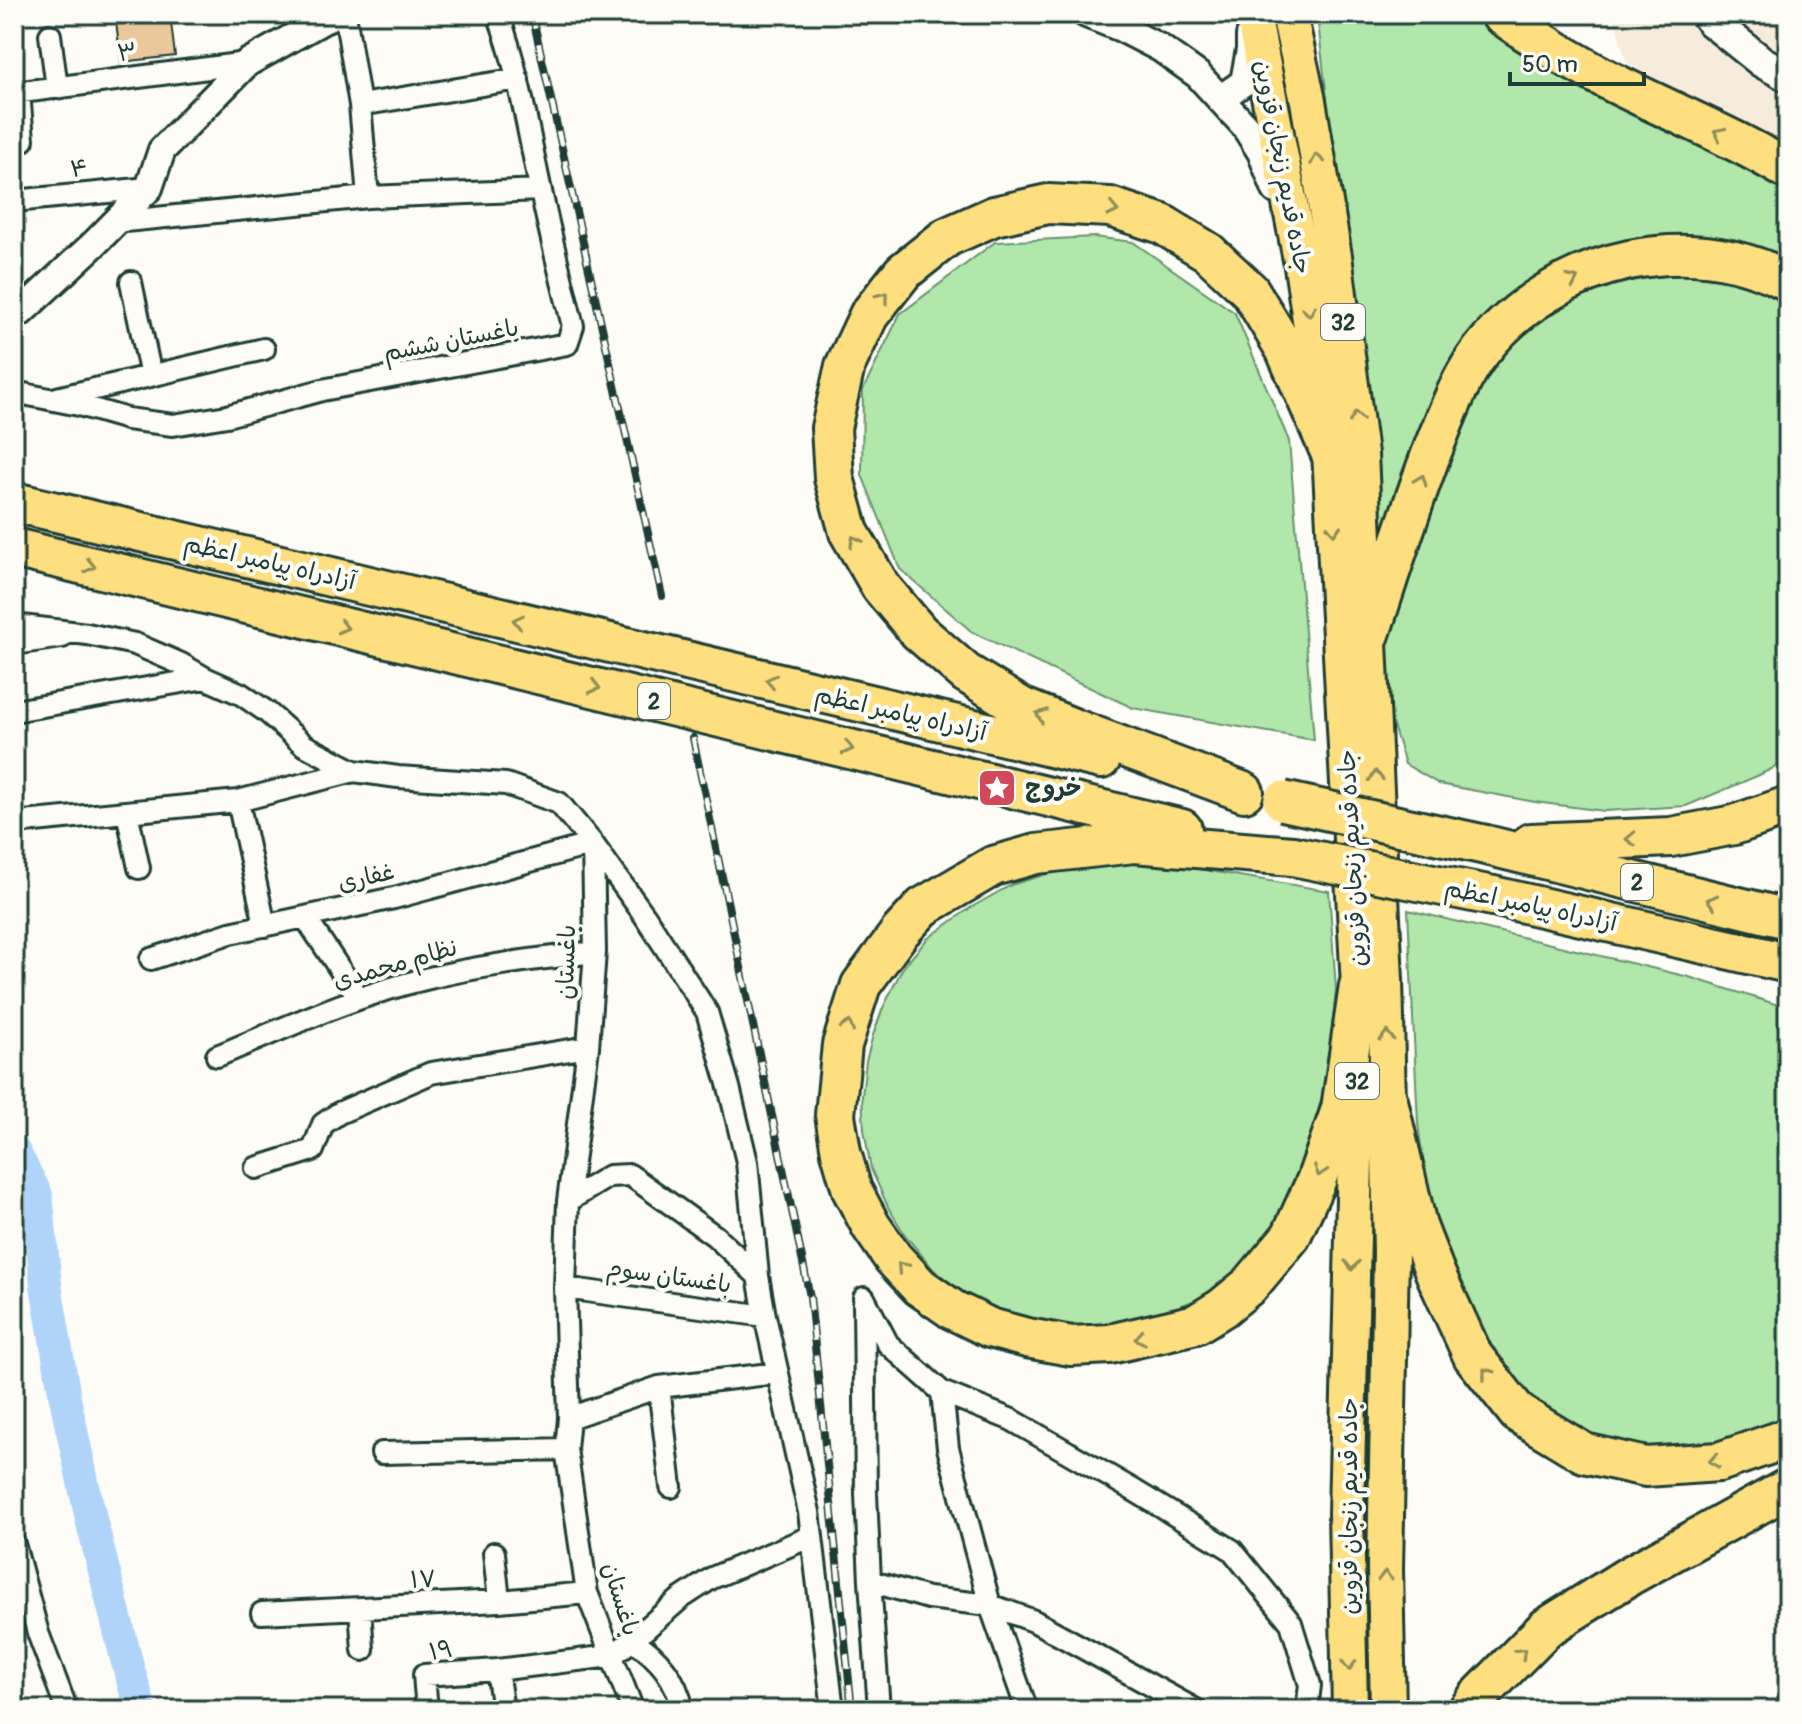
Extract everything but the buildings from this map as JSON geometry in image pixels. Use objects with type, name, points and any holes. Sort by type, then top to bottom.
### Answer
[{"type":"highway","name":"جاده قدیم زنجان قزوین","points":[[1251,14],[1301,260],[1330,452],[1359,986],[1346,1513],[1350,1710]]},
{"type":"highway","name":"جاده قدیم زنجان قزوین","points":[[1289,14],[1308,101],[1334,256],[1360,454],[1385,964],[1391,1253],[1385,1569],[1388,1710]]},
{"type":"highway","points":[[1500,14],[1553,50],[1615,84],[1724,135],[1788,170]]},
{"type":"highway","points":[[1244,792],[1021,707],[966,673],[919,632],[881,587],[849,532],[834,478],[831,428],[845,366],[869,315],[903,272],[947,237],[994,216],[1048,204],[1110,207],[1162,224],[1208,252],[1250,291],[1285,349],[1330,452]]},
{"type":"highway","points":[[1370,634],[1417,491],[1454,396],[1481,352],[1513,317],[1543,295],[1577,277],[1616,263],[1655,255],[1695,254],[1734,260],[1788,281]]},
{"type":"highway","name":"آزادراه پیامبر اعظم","points":[[14,502],[1010,739],[1486,845],[1788,919]]},
{"type":"highway","name":"آزادراه پیامبر اعظم","points":[[14,548],[1293,856],[1493,896],[1788,963]]},
{"type":"highway","points":[[1486,845],[1671,837],[1734,825],[1788,806]]},
{"type":"highway","points":[[1293,856],[1134,843],[1036,854],[993,866],[923,907],[900,932],[861,985],[842,1045],[835,1115],[852,1190],[893,1258],[920,1287],[953,1310],[990,1328],[1071,1346],[1110,1344],[1196,1324],[1250,1285],[1291,1236],[1316,1181],[1341,1109],[1359,986]]},
{"type":"highway","points":[[1673,937],[1788,985]]},
{"type":"highway","points":[[1388,1101],[1417,1226],[1436,1275],[1473,1356],[1518,1413],[1584,1453],[1646,1467],[1719,1462],[1788,1438]]},
{"type":"highway","points":[[1468,1710],[1546,1628],[1629,1576],[1788,1488]]},
{"type":"main road","points":[[1706,14],[1762,62],[1788,76]]},
{"type":"street","points":[[14,315],[21,312],[149,188],[162,150],[247,63],[334,14]]},
{"type":"street","points":[[345,14],[360,105],[368,197]]},
{"type":"street","name":"باغستان ششم","points":[[14,392],[127,419],[173,425],[227,416],[322,390],[567,344],[573,326],[518,79],[498,14]]},
{"type":"street","points":[[1086,14],[1160,48],[1198,75],[1244,125],[1261,152],[1301,260]]},
{"type":"street","points":[[1220,99],[1244,82],[1250,50],[1251,14]]},
{"type":"street","points":[[50,35],[57,88]]},
{"type":"street","name":"۳","points":[[17,93],[247,63]]},
{"type":"street","points":[[360,105],[518,79]]},
{"type":"street","points":[[17,93],[23,140]]},
{"type":"street","name":"۴","points":[[14,201],[149,188]]},
{"type":"street","points":[[115,222],[368,197],[541,190]]},
{"type":"street","points":[[131,282],[151,376]]},
{"type":"street","points":[[52,399],[264,349]]},
{"type":"street","points":[[14,625],[87,634],[135,644],[241,694],[304,745],[354,771],[506,784],[559,803],[593,844],[645,916],[707,1012],[729,1087],[747,1162],[765,1316],[809,1512],[833,1710]]},
{"type":"street","points":[[14,644],[87,634]]},
{"type":"street","points":[[14,711],[205,678]]},
{"type":"street","points":[[14,823],[238,801],[354,771]]},
{"type":"street","points":[[238,801],[265,926]]},
{"type":"street","points":[[127,812],[139,868]]},
{"type":"street","name":"غفاری","points":[[151,959],[230,933],[394,898],[593,844]]},
{"type":"street","name":"باغستان","points":[[593,844],[595,952],[588,1047],[568,1201],[565,1288],[569,1418],[566,1449],[587,1593],[633,1710]]},
{"type":"street","points":[[305,917],[359,998]]},
{"type":"street","name":"نظام محمدی","points":[[217,1056],[359,998],[423,979],[483,967],[595,952]]},
{"type":"street","points":[[256,1168],[313,1150],[323,1124],[339,1113],[431,1073],[588,1047]]},
{"type":"street","points":[[568,1201],[609,1176],[630,1175],[715,1236],[758,1276]]},
{"type":"street","name":"باغستان سوم","points":[[565,1288],[765,1316]]},
{"type":"street","points":[[879,1710],[866,1494],[864,1298],[888,1344],[942,1392],[1012,1420],[1232,1550],[1291,1623],[1310,1685],[1307,1710]]},
{"type":"street","points":[[569,1418],[659,1387],[777,1373]]},
{"type":"street","points":[[659,1387],[671,1487]]},
{"type":"street","points":[[942,1392],[948,1448],[990,1605],[1027,1710]]},
{"type":"street","points":[[382,1453],[566,1449]]},
{"type":"street","points":[[503,1710],[497,1670],[611,1656],[680,1599],[712,1578],[812,1536]]},
{"type":"street","points":[[14,1544],[38,1633],[67,1710]]},
{"type":"street","points":[[494,1553],[499,1601]]},
{"type":"street","points":[[870,1581],[928,1598],[990,1605],[1034,1621],[1196,1710]]},
{"type":"street","name":"۱۷","points":[[262,1613],[499,1601],[587,1593]]},
{"type":"street","points":[[360,1609],[363,1650]]},
{"type":"street","points":[[633,1640],[653,1653],[663,1665],[680,1697],[683,1710]]},
{"type":"street","name":"۱۹","points":[[427,1710],[424,1675],[497,1670]]},
{"type":"shaded area","points":[[1613,14],[1788,14],[1788,150],[1627,63]]},
{"type":"green space","points":[[1317,14],[1474,14],[1488,26],[1788,185],[1788,256],[1707,238],[1637,242],[1561,262],[1505,307],[1380,553]]},
{"type":"green space","points":[[1094,237],[1133,242],[1235,313],[1289,441],[1314,740],[1133,708],[972,632],[900,569],[862,475],[863,390],[900,314],[995,242]]},
{"type":"green space","points":[[1661,263],[1716,269],[1788,294],[1788,761],[1686,806],[1604,811],[1439,784],[1405,764],[1383,693],[1382,635],[1461,406],[1522,325],[1586,283]]},
{"type":"green space","points":[[1150,861],[1329,891],[1336,989],[1326,1081],[1304,1164],[1285,1212],[1251,1261],[1201,1298],[1138,1322],[1081,1328],[1033,1321],[995,1311],[967,1296],[933,1269],[905,1235],[871,1169],[862,1096],[873,1035],[902,969],[927,939],[970,908],[1011,885],[1076,865]]},
{"type":"green space","points":[[1408,910],[1689,977],[1788,1008],[1788,1421],[1703,1451],[1659,1452],[1618,1446],[1546,1411],[1510,1378],[1459,1303],[1428,1200],[1418,1124]]},
{"type":"waterway","points":[[14,1151],[37,1195],[46,1285],[65,1398],[91,1519],[141,1710]]},
{"type":"railway","points":[[532,14],[662,596]]},
{"type":"railway","points":[[693,738],[810,1297],[852,1710]]},
{"type":"place","name":"خروج","points":[[997,788]]}]
